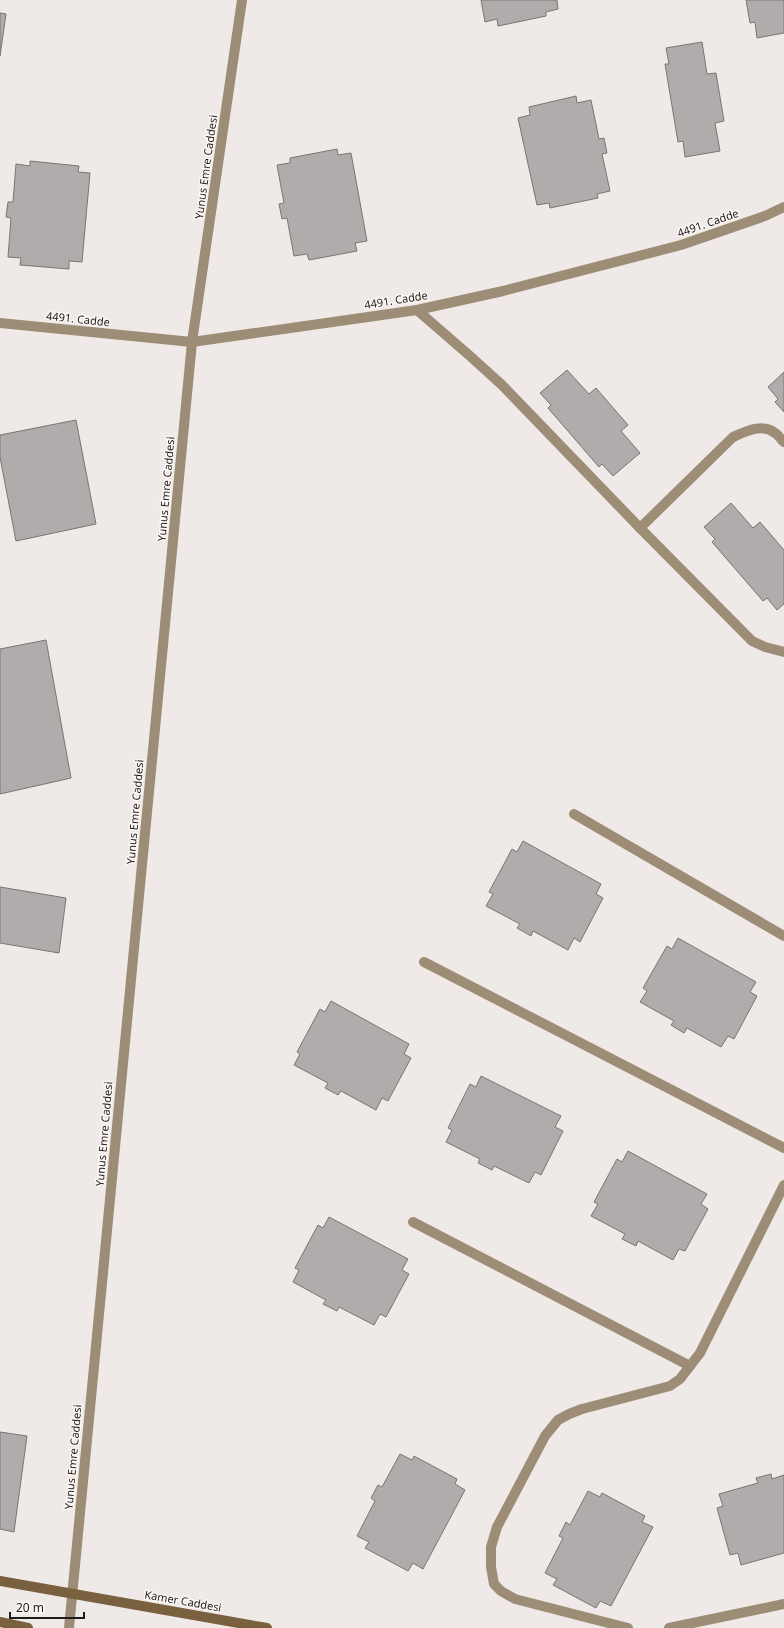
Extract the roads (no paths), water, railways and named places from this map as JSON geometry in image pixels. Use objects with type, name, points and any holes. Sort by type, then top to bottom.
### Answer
[{"type":"street","name":"Yunus Emre Caddesi","points":[[69,1628],[192,342],[242,0]]},
{"type":"street","name":"4491. Cadde","points":[[0,323],[192,342],[416,310],[503,291],[681,245],[765,216],[784,207]]},
{"type":"street","points":[[416,310],[502,385],[752,641],[764,647],[784,652]]},
{"type":"street","points":[[640,528],[733,437],[749,430],[761,429],[775,432],[784,442]]},
{"type":"street","points":[[574,814],[784,936]]},
{"type":"street","points":[[424,962],[784,1148]]},
{"type":"street","points":[[628,1628],[515,1599],[501,1591],[494,1584],[491,1567],[491,1547],[497,1527],[546,1436],[558,1420],[582,1409],[670,1386],[680,1379],[700,1353],[784,1186]]},
{"type":"street","points":[[413,1222],[690,1366]]},
{"type":"street","name":"Kamer Caddesi","points":[[0,1581],[268,1628]]},
{"type":"street","points":[[669,1628],[784,1604]]},
{"type":"street","points":[[0,1622],[28,1628]]}]
